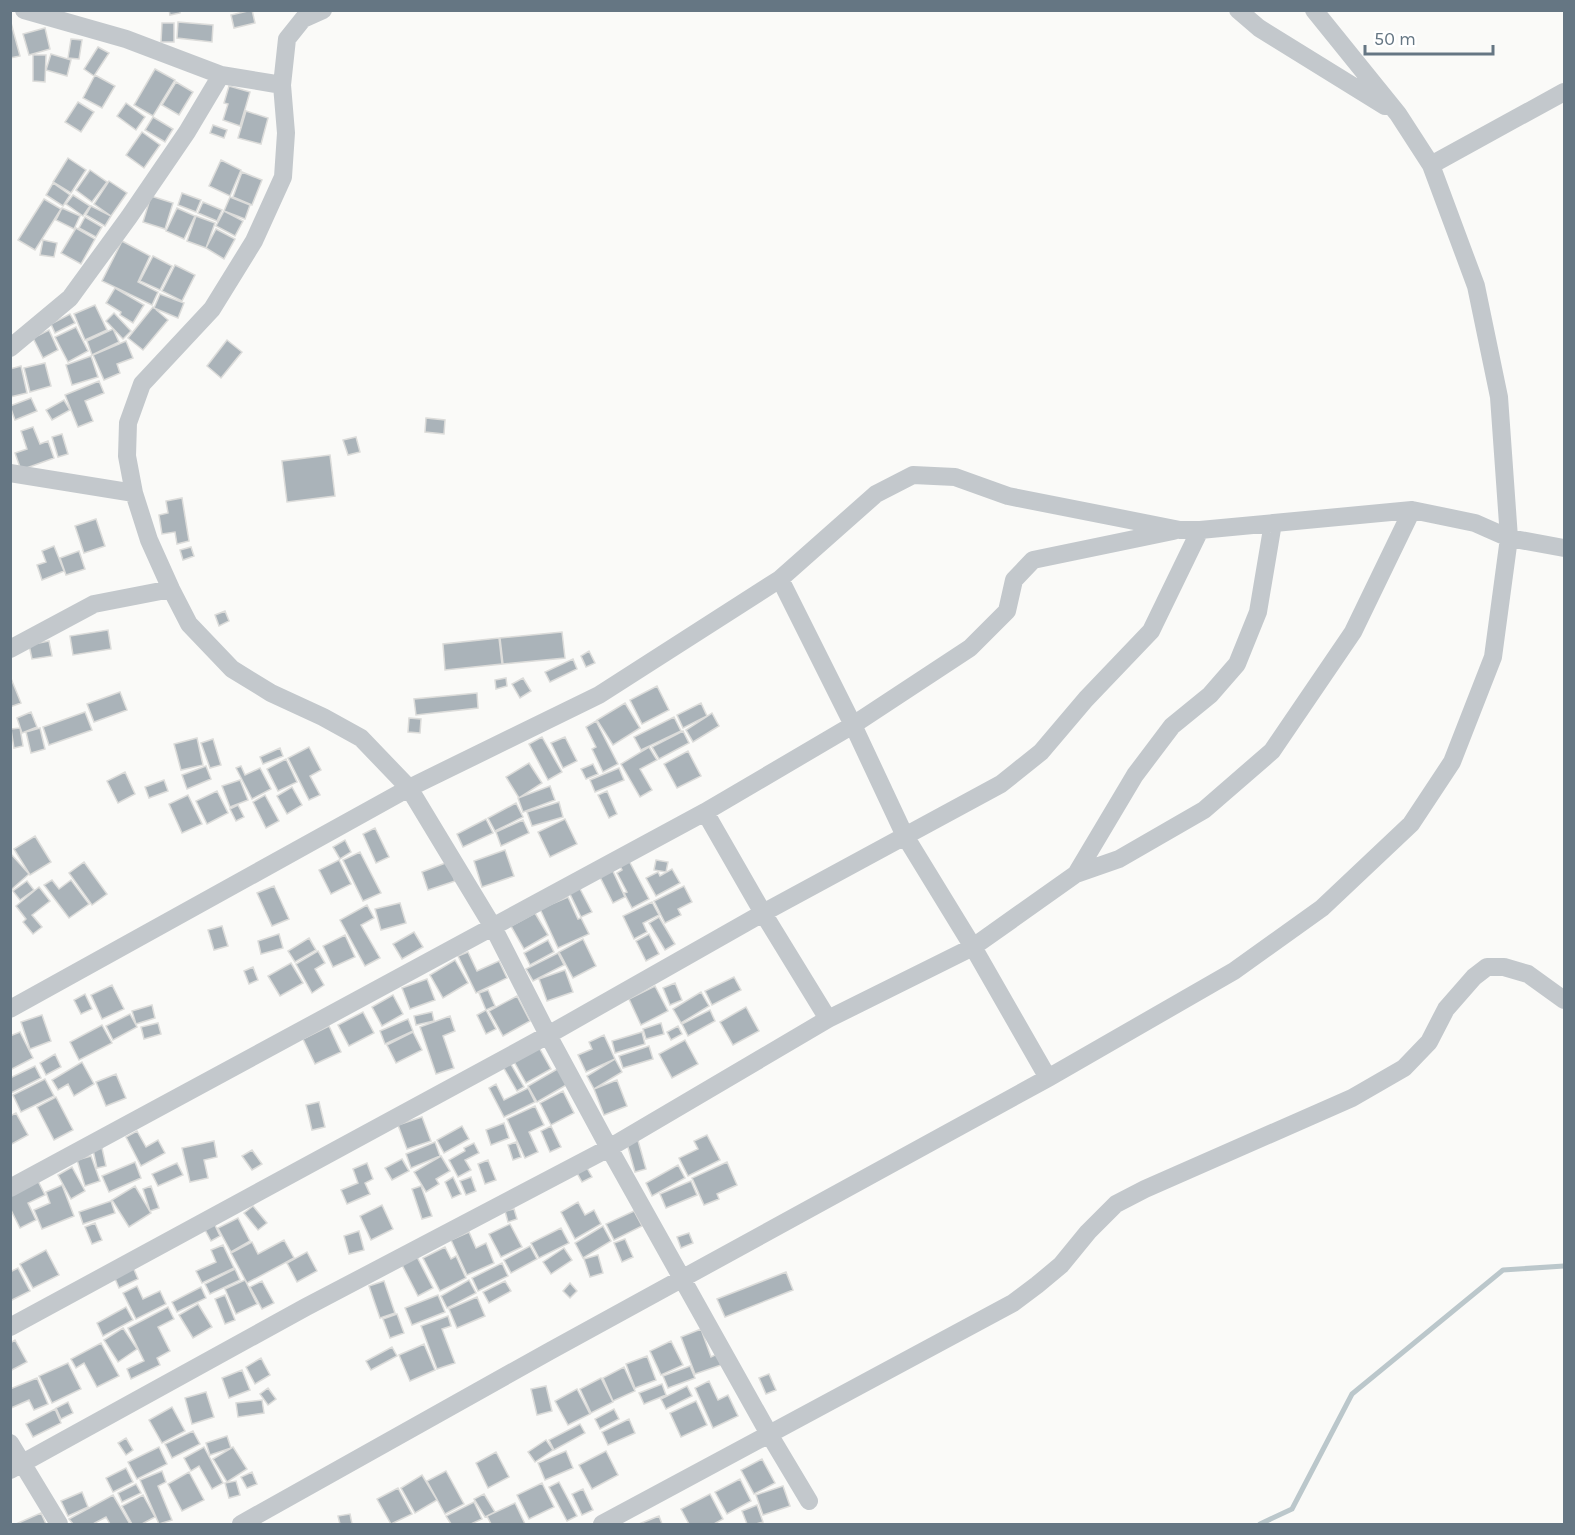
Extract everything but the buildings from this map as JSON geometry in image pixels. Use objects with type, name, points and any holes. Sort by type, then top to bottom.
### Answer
[{"type":"street","points":[[24,10],[126,39],[221,75],[282,85]]},
{"type":"street","points":[[324,10],[303,15],[287,39],[282,85],[286,133],[283,177],[254,241],[212,309],[142,384],[128,423],[127,456],[134,493],[149,540],[189,624],[231,669],[272,693],[361,738],[410,788],[493,927],[609,1148],[809,1501]]},
{"type":"street","points":[[1238,10],[1259,28],[1398,114]]},
{"type":"street","points":[[241,1524],[550,1351],[1048,1078],[1234,971],[1322,908],[1411,824],[1452,762],[1493,657],[1509,538],[1499,397],[1476,286],[1431,165],[1398,114],[1314,10]]},
{"type":"street","points":[[10,348],[70,298],[187,132],[221,75]]},
{"type":"street","points":[[1431,165],[1564,92]]},
{"type":"street","points":[[10,473],[134,493]]},
{"type":"street","points":[[10,1009],[410,788],[599,695],[780,579],[876,494],[913,475],[955,477],[1008,495],[1180,530],[1412,510],[1475,522],[1509,538],[1564,548]]},
{"type":"street","points":[[16,1467],[306,1306],[609,1148],[828,1019],[973,947],[1076,874],[1119,859],[1204,810],[1272,751],[1353,632],[1412,510]]},
{"type":"street","points":[[1076,874],[1135,775],[1172,726],[1210,695],[1237,664],[1258,612],[1273,523]]},
{"type":"street","points":[[10,1188],[705,812],[853,725],[970,648],[1007,611],[1014,580],[1033,560],[1180,530]]},
{"type":"street","points":[[10,1327],[548,1035],[763,913],[1000,784],[1041,752],[1086,699],[1151,631],[1200,530]]},
{"type":"street","points":[[780,579],[905,836],[973,947],[1048,1078]]},
{"type":"street","points":[[10,649],[94,604],[171,589]]},
{"type":"street","points":[[705,812],[828,1019]]},
{"type":"street","points":[[602,1524],[1013,1303],[1061,1265],[1088,1232],[1116,1204],[1145,1189],[1352,1098],[1404,1068],[1429,1042],[1446,1009],[1474,977],[1487,967],[1504,967],[1528,974],[1564,1000]]},
{"type":"street","points":[[10,1443],[16,1467],[58,1524]]},
{"type":"waterway","points":[[1260,1524],[1292,1509],[1352,1394],[1503,1270],[1564,1266]]}]
